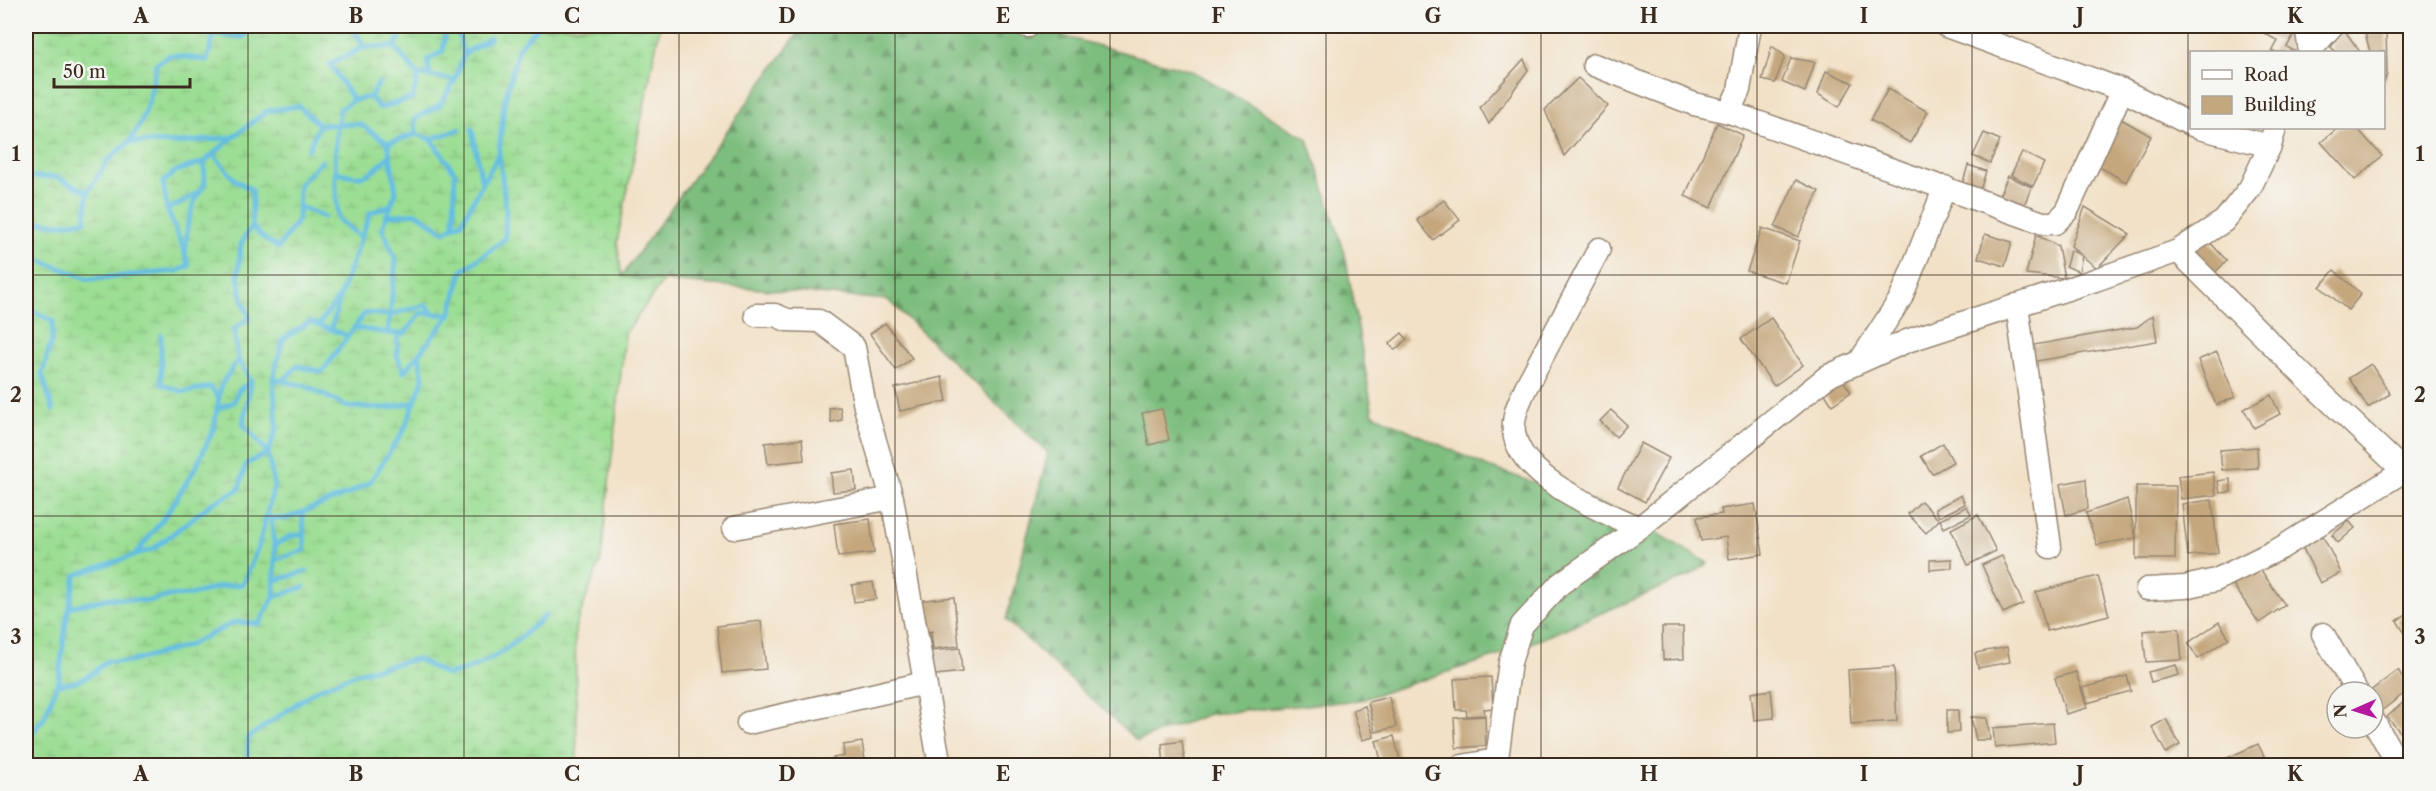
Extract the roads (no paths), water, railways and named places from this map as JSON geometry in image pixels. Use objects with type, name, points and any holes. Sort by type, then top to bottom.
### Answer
[{"type":"street","points":[[1730,112],[1740,90],[1750,26]]},
{"type":"street","points":[[1946,26],[2122,90],[2190,124]]},
{"type":"street","points":[[2306,26],[2310,51]]},
{"type":"street","points":[[2311,51],[2332,26]]},
{"type":"street","points":[[1594,65],[1694,104],[1730,112],[2043,223],[2055,223],[2067,211],[2122,90]]},
{"type":"street","points":[[1462,765],[1496,763],[1510,662],[1522,625],[1560,584],[1639,528],[1828,376],[1907,341],[2178,251],[2224,221],[2250,188],[2272,137],[2207,129]]},
{"type":"street","points":[[1860,361],[1901,298],[1945,188]]},
{"type":"street","points":[[1599,249],[1517,405],[1514,431],[1523,456],[1550,482],[1639,528]]},
{"type":"street","points":[[2147,589],[2185,587],[2216,580],[2281,548],[2407,474],[2316,388],[2178,251]]},
{"type":"street","points":[[2017,305],[2050,547]]},
{"type":"street","points":[[756,315],[774,315],[787,320],[819,321],[854,347],[865,407],[892,498],[940,765]]},
{"type":"street","points":[[734,528],[892,498]]},
{"type":"street","points":[[2324,634],[2350,680]]},
{"type":"street","points":[[748,723],[925,683]]},
{"type":"street","points":[[2385,740],[2399,765]]},
{"type":"waterway","points":[[129,142],[144,114],[156,64],[170,55],[207,60],[214,35],[243,37],[254,26]]},
{"type":"waterway","points":[[340,26],[342,30],[354,30],[364,47]]},
{"type":"waterway","points":[[361,238],[338,219],[336,137],[340,109],[353,100],[330,64],[364,47],[394,47],[399,39],[400,26]]},
{"type":"waterway","points":[[418,75],[429,76],[428,60],[443,51],[446,26]]},
{"type":"waterway","points":[[448,26],[458,33],[464,54]]},
{"type":"waterway","points":[[398,334],[397,355],[404,372],[450,315],[462,271],[505,239],[506,210],[499,153],[504,103],[519,47],[538,26]]},
{"type":"waterway","points":[[416,134],[415,119],[440,105],[455,80],[464,54],[490,38]]},
{"type":"waterway","points":[[370,97],[380,108],[413,98],[418,75],[394,47]]},
{"type":"waterway","points":[[429,76],[455,80]]},
{"type":"waterway","points":[[353,100],[370,97],[379,83]]},
{"type":"waterway","points":[[26,221],[62,224],[85,221],[88,192],[108,160],[129,142],[179,143],[233,137],[267,111],[299,106],[319,125],[360,124],[388,143]]},
{"type":"waterway","points":[[308,150],[319,125]]},
{"type":"waterway","points":[[355,328],[388,333],[396,260],[382,228],[396,192],[388,143],[416,134],[431,139],[460,129]]},
{"type":"waterway","points":[[472,129],[482,184]]},
{"type":"waterway","points":[[26,255],[89,279],[177,271],[189,266],[185,254],[188,222],[194,202],[205,183],[204,162],[232,138]]},
{"type":"waterway","points":[[431,139],[455,173],[454,226]]},
{"type":"waterway","points":[[135,555],[153,549],[211,504],[239,489],[246,464],[268,453],[243,424],[251,381],[238,359],[234,329],[250,318],[243,301],[238,276],[241,243],[252,226],[252,190],[235,180],[213,154]]},
{"type":"waterway","points":[[335,171],[353,176],[366,175],[390,155]]},
{"type":"waterway","points":[[386,216],[417,213],[444,232],[462,222],[498,155]]},
{"type":"waterway","points":[[252,226],[262,237],[278,248],[298,220],[299,184],[322,161]]},
{"type":"waterway","points":[[185,253],[167,209],[163,182],[176,171],[204,162]]},
{"type":"waterway","points":[[26,177],[56,177],[88,192]]},
{"type":"waterway","points":[[167,209],[180,204],[198,192]]},
{"type":"waterway","points":[[319,324],[340,296],[370,213],[391,205]]},
{"type":"waterway","points":[[298,206],[324,217]]},
{"type":"waterway","points":[[26,286],[29,309],[53,321],[52,339],[42,374],[53,410]]},
{"type":"waterway","points":[[331,329],[339,301]]},
{"type":"waterway","points":[[283,381],[297,366],[322,372],[365,313],[388,315],[426,305],[434,314]]},
{"type":"waterway","points":[[388,333],[404,334],[421,313],[450,315]]},
{"type":"waterway","points":[[69,607],[110,598],[149,601],[243,584],[259,545],[274,486],[268,453],[277,427],[273,379],[283,339],[310,322],[349,336]]},
{"type":"waterway","points":[[161,335],[161,384],[183,392],[210,387],[219,398]]},
{"type":"waterway","points":[[271,518],[285,519],[348,494],[370,482],[404,430],[423,380],[419,354]]},
{"type":"waterway","points":[[26,741],[44,718],[59,679],[66,621],[76,575],[135,555],[168,512],[196,467],[214,428],[221,385],[238,359]]},
{"type":"waterway","points":[[273,379],[306,386],[348,407],[387,408],[415,402]]},
{"type":"waterway","points":[[217,409],[234,402],[238,391],[251,381]]},
{"type":"waterway","points":[[274,546],[291,536],[304,534],[302,512]]},
{"type":"waterway","points":[[271,517],[275,553],[274,597]]},
{"type":"waterway","points":[[275,560],[305,550],[304,534]]},
{"type":"waterway","points":[[274,581],[307,571]]},
{"type":"waterway","points":[[57,684],[73,683],[85,678],[107,661],[129,662],[187,646],[235,622],[259,624],[274,597],[304,587]]},
{"type":"waterway","points":[[247,766],[248,738],[316,690],[357,673],[417,659],[447,675],[462,671],[489,660],[546,615]]}]
